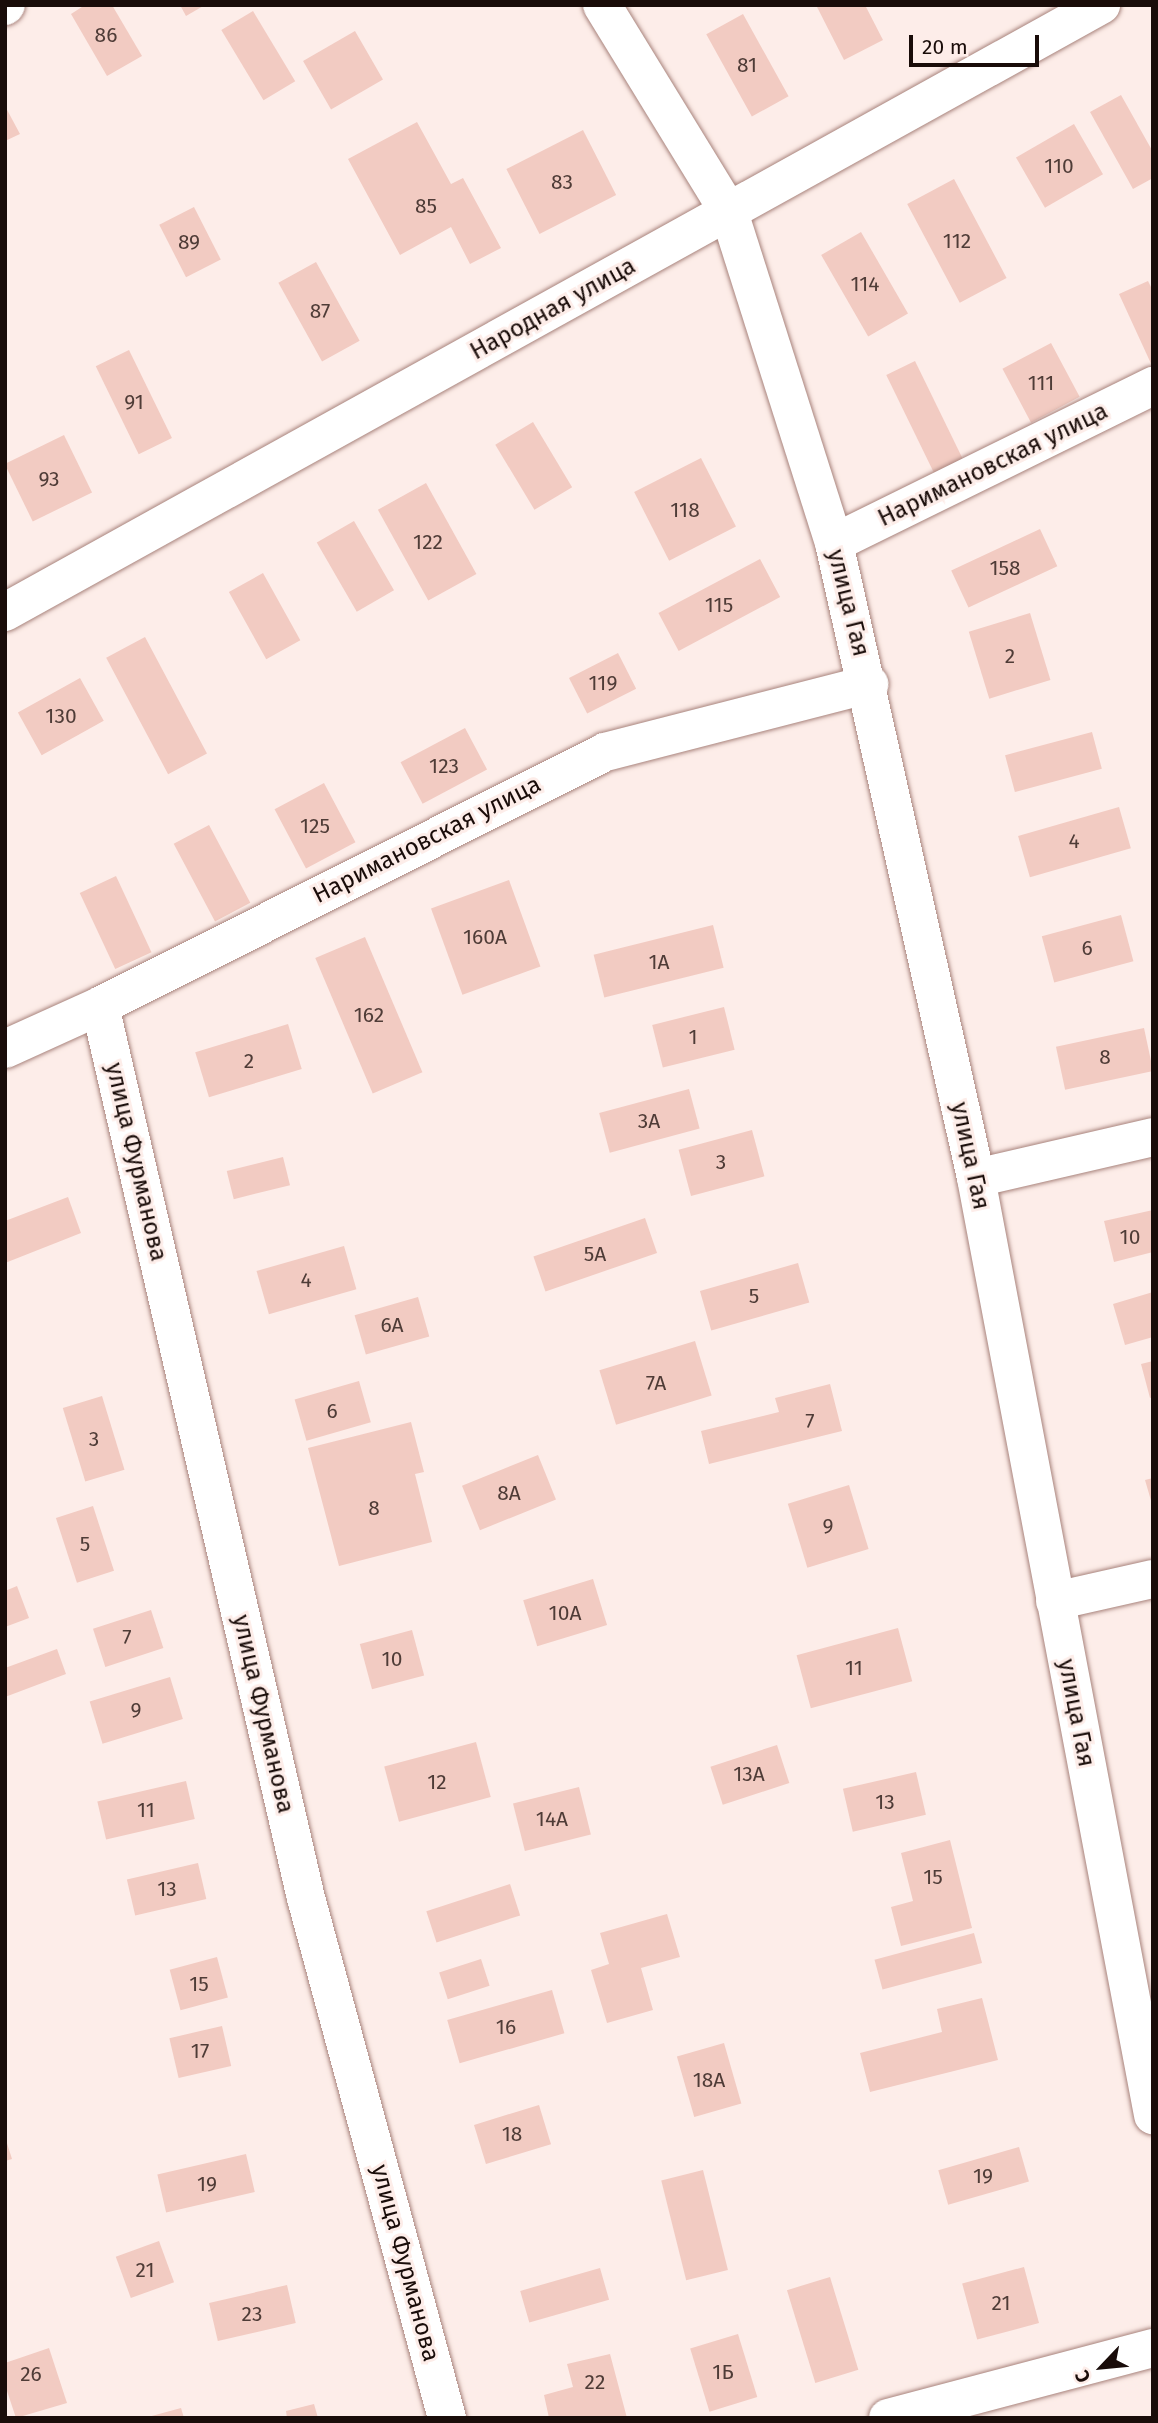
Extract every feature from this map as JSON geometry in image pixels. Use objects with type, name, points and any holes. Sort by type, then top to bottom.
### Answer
[{"type":"street","name":"улица Гая","points":[[602,5],[729,212],[834,543],[869,684],[976,1178],[1055,1601],[1144,2027],[1153,2115]]},
{"type":"street","name":"Народная улица","points":[[5,612],[1101,5]]},
{"type":"street","name":"Наримановская улица","points":[[834,543],[1153,386]]},
{"type":"street","name":"Наримановская улица","points":[[5,1049],[100,1006],[605,752],[869,684]]},
{"type":"street","name":"улица Фурманова","points":[[100,1006],[306,1898],[447,2418]]},
{"type":"street","points":[[976,1178],[1153,1137]]},
{"type":"street","points":[[1055,1601],[1153,1579]]},
{"type":"street","points":[[888,2418],[1153,2348]]},
{"type":"building","points":[[85,5],[112,5],[142,56],[107,76],[71,14]]},
{"type":"building","points":[[180,5],[205,5],[186,16]]},
{"type":"building","points":[[816,5],[865,5],[883,40],[844,60]]},
{"type":"building","points":[[253,11],[295,81],[264,100],[221,30]]},
{"type":"building","points":[[743,14],[789,96],[752,117],[706,34]]},
{"type":"building","points":[[355,31],[383,79],[331,109],[303,61]]},
{"type":"building","points":[[1121,95],[1153,152],[1153,178],[1133,189],[1090,112]]},
{"type":"building","points":[[5,106],[20,134],[5,141]]},
{"type":"building","points":[[417,122],[451,184],[463,178],[501,248],[470,264],[451,227],[400,255],[348,159]]},
{"type":"building","points":[[1074,124],[1103,174],[1045,208],[1016,158]]},
{"type":"building","points":[[583,130],[616,195],[540,234],[506,169]]},
{"type":"building","points":[[954,179],[1007,278],[960,303],[907,204]]},
{"type":"building","points":[[194,207],[221,260],[186,277],[159,225]]},
{"type":"building","points":[[861,232],[908,313],[868,336],[821,255]]},
{"type":"building","points":[[316,262],[360,341],[322,362],[278,283]]},
{"type":"building","points":[[1148,281],[1153,291],[1153,368],[1119,294]]},
{"type":"building","points":[[1051,343],[1080,397],[1031,423],[1002,369]]},
{"type":"building","points":[[129,350],[172,438],[139,454],[96,366]]},
{"type":"building","points":[[915,361],[964,461],[935,475],[886,375]]},
{"type":"building","points":[[533,422],[572,487],[534,510],[495,445]]},
{"type":"building","points":[[64,435],[92,493],[33,521],[5,464]]},
{"type":"building","points":[[701,458],[736,527],[669,561],[634,492]]},
{"type":"building","points":[[426,483],[476,574],[428,601],[378,510]]},
{"type":"building","points":[[354,521],[394,590],[357,612],[317,542]]},
{"type":"building","points":[[1040,529],[1057,566],[969,608],[951,570]]},
{"type":"building","points":[[760,559],[780,597],[679,651],[658,613]]},
{"type":"building","points":[[263,573],[300,640],[266,659],[229,592]]},
{"type":"building","points":[[1030,613],[1050,680],[989,699],[969,632]]},
{"type":"building","points":[[145,637],[207,754],[168,774],[106,658]]},
{"type":"building","points":[[618,653],[636,689],[587,714],[569,678]]},
{"type":"building","points":[[80,678],[104,721],[42,755],[18,712]]},
{"type":"building","points":[[465,728],[487,769],[423,804],[401,762]]},
{"type":"building","points":[[1092,732],[1102,769],[1015,792],[1005,755]]},
{"type":"building","points":[[324,783],[355,842],[306,868],[275,809]]},
{"type":"building","points":[[1119,807],[1131,848],[1030,877],[1018,836]]},
{"type":"building","points":[[209,825],[250,903],[215,921],[174,844]]},
{"type":"building","points":[[116,876],[151,952],[115,969],[80,893]]},
{"type":"building","points":[[509,880],[540,966],[462,995],[431,908]]},
{"type":"building","points":[[1121,915],[1133,961],[1054,983],[1042,936]]},
{"type":"building","points":[[713,925],[724,968],[604,997],[594,955]]},
{"type":"building","points":[[365,937],[422,1072],[373,1093],[315,958]]},
{"type":"building","points":[[724,1007],[735,1050],[663,1068],[652,1025]]},
{"type":"building","points":[[288,1024],[302,1069],[209,1097],[195,1052]]},
{"type":"building","points":[[1144,1028],[1153,1071],[1065,1090],[1056,1047]]},
{"type":"building","points":[[689,1089],[700,1129],[610,1153],[599,1113]]},
{"type":"building","points":[[752,1130],[764,1176],[691,1196],[679,1150]]},
{"type":"building","points":[[283,1157],[290,1185],[234,1199],[227,1171]]},
{"type":"building","points":[[68,1197],[81,1233],[5,1263],[5,1221]]},
{"type":"building","points":[[1153,1210],[1153,1252],[1114,1262],[1104,1221]]},
{"type":"building","points":[[645,1218],[657,1253],[545,1291],[533,1256]]},
{"type":"building","points":[[344,1246],[356,1289],[269,1314],[257,1271]]},
{"type":"building","points":[[798,1263],[809,1302],[711,1331],[700,1291]]},
{"type":"building","points":[[1153,1292],[1153,1337],[1125,1345],[1113,1304]]},
{"type":"building","points":[[418,1297],[429,1336],[366,1355],[355,1315]]},
{"type":"building","points":[[695,1341],[712,1396],[616,1425],[599,1370]]},
{"type":"building","points":[[1153,1361],[1153,1397],[1150,1398],[1141,1364]]},
{"type":"building","points":[[359,1381],[371,1422],[306,1441],[295,1399]]},
{"type":"building","points":[[830,1384],[842,1431],[709,1464],[701,1431],[779,1412],[775,1398]]},
{"type":"building","points":[[102,1396],[125,1470],[85,1482],[63,1408]]},
{"type":"building","points":[[411,1422],[424,1472],[415,1474],[432,1542],[339,1566],[308,1448]]},
{"type":"building","points":[[538,1455],[556,1500],[480,1530],[462,1486]]},
{"type":"building","points":[[1153,1478],[1153,1504],[1152,1504],[1145,1480]]},
{"type":"building","points":[[849,1485],[869,1549],[807,1568],[788,1504]]},
{"type":"building","points":[[93,1506],[114,1571],[77,1583],[56,1518]]},
{"type":"building","points":[[593,1579],[607,1625],[537,1646],[523,1600]]},
{"type":"building","points":[[17,1586],[29,1618],[5,1627],[5,1591]]},
{"type":"building","points":[[151,1610],[163,1648],[105,1667],[93,1629]]},
{"type":"building","points":[[898,1628],[912,1681],[811,1708],[797,1655]]},
{"type":"building","points":[[412,1630],[424,1675],[372,1689],[360,1644]]},
{"type":"building","points":[[57,1649],[66,1674],[5,1697],[5,1668]]},
{"type":"building","points":[[170,1677],[183,1719],[103,1744],[90,1702]]},
{"type":"building","points":[[476,1742],[491,1797],[399,1822],[384,1767]]},
{"type":"building","points":[[777,1745],[789,1783],[723,1805],[710,1767]]},
{"type":"building","points":[[916,1772],[926,1815],[853,1832],[843,1789]]},
{"type":"building","points":[[186,1781],[195,1819],[106,1839],[97,1801]]},
{"type":"building","points":[[579,1787],[591,1835],[525,1851],[513,1803]]},
{"type":"building","points":[[950,1840],[972,1928],[901,1946],[891,1907],[913,1901],[901,1853]]},
{"type":"building","points":[[198,1863],[206,1899],[135,1915],[127,1879]]},
{"type":"building","points":[[510,1884],[520,1915],[437,1943],[426,1911]]},
{"type":"building","points":[[667,1914],[680,1957],[641,1968],[653,2010],[607,2023],[591,1970],[609,1964],[600,1933]]},
{"type":"building","points":[[974,1933],[982,1963],[883,1990],[875,1960]]},
{"type":"building","points":[[217,1957],[228,1998],[181,2010],[170,1970]]},
{"type":"building","points":[[481,1959],[490,1986],[448,1999],[439,1973]]},
{"type":"building","points":[[552,1990],[564,2033],[460,2063],[447,2020]]},
{"type":"building","points":[[982,1998],[998,2060],[870,2092],[860,2053],[942,2032],[937,2009]]},
{"type":"building","points":[[222,2026],[231,2066],[179,2078],[169,2038]]},
{"type":"building","points":[[724,2043],[741,2104],[694,2117],[677,2057]]},
{"type":"building","points":[[539,2105],[551,2144],[486,2164],[474,2125]]},
{"type":"building","points":[[5,2137],[12,2159],[5,2161]]},
{"type":"building","points":[[1019,2147],[1029,2182],[948,2205],[938,2170]]},
{"type":"building","points":[[246,2154],[255,2192],[166,2212],[157,2174]]},
{"type":"building","points":[[703,2170],[728,2270],[686,2280],[661,2180]]},
{"type":"building","points":[[159,2241],[174,2282],[131,2298],[116,2257]]},
{"type":"building","points":[[1024,2267],[1039,2323],[977,2340],[962,2284]]},
{"type":"building","points":[[600,2268],[609,2300],[529,2323],[520,2291]]},
{"type":"building","points":[[830,2277],[858,2370],[815,2383],[787,2290]]},
{"type":"building","points":[[287,2285],[296,2323],[218,2341],[209,2303]]},
{"type":"building","points":[[738,2334],[757,2397],[709,2412],[690,2349]]},
{"type":"building","points":[[49,2348],[67,2403],[16,2418],[5,2385],[5,2363]]},
{"type":"building","points":[[610,2354],[627,2418],[549,2418],[544,2395],[573,2387],[567,2364]]},
{"type":"building","points":[[314,2404],[318,2418],[287,2418],[286,2411]]},
{"type":"building","points":[[181,2408],[184,2418],[148,2418],[148,2417]]}]
